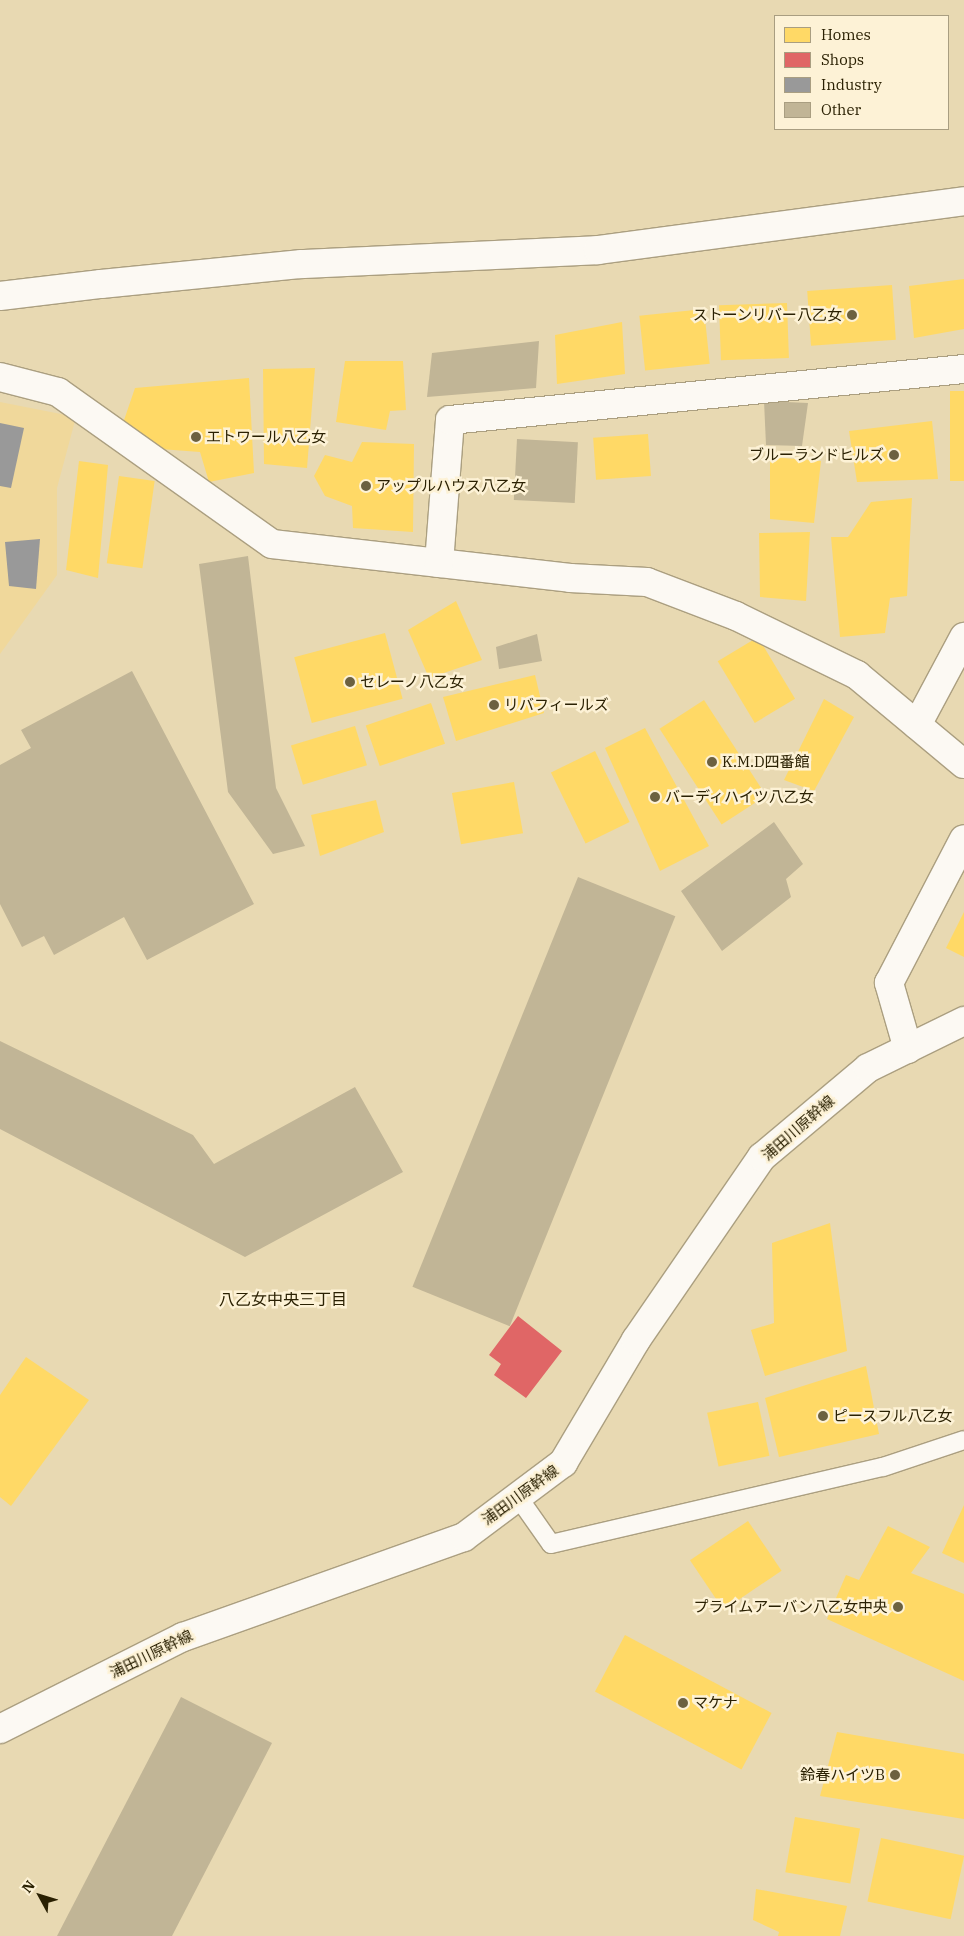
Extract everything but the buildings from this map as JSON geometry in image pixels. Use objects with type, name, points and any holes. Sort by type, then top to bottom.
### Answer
[{"type":"street","points":[[0,296],[302,264],[598,250],[964,201]]},
{"type":"street","points":[[439,563],[450,420],[964,369]]},
{"type":"street","points":[[0,377],[58,392],[272,544],[570,578],[647,582],[736,616],[857,675],[964,764]]},
{"type":"street","points":[[917,725],[964,637]]},
{"type":"street","points":[[908,1049],[890,983],[964,839]]},
{"type":"street","name":"浦田川原幹線","points":[[0,1730],[183,1637],[464,1537],[563,1463],[636,1340],[762,1157],[868,1068],[964,1021]]},
{"type":"lane","points":[[518,1497],[551,1544],[883,1467],[964,1440]]},
{"type":"shaded area","points":[[0,402],[76,417],[57,488],[57,575],[0,654]]},
{"type":"place","name":"ストーンリバー八乙女","points":[[852,315]]},
{"type":"place","name":"エトワール八乙女","points":[[196,437]]},
{"type":"place","name":"ブルーランドヒルズ","points":[[894,455]]},
{"type":"place","name":"アップルハウス八乙女","points":[[366,486]]},
{"type":"place","name":"セレーノ八乙女","points":[[350,682]]},
{"type":"place","name":"リバフィールズ","points":[[494,705]]},
{"type":"place","name":"K.M.D四番館","points":[[712,762]]},
{"type":"place","name":"バーディハイツ八乙女","points":[[655,797]]},
{"type":"place","name":"ピースフル八乙女","points":[[823,1416]]},
{"type":"place","name":"プライムアーバン八乙女中央","points":[[898,1607]]},
{"type":"place","name":"マケナ","points":[[683,1703]]},
{"type":"place","name":"鈴春ハイツB","points":[[895,1775]]},
{"type":"district","name":"八乙女中央三丁目","points":[[283,1299]]}]
